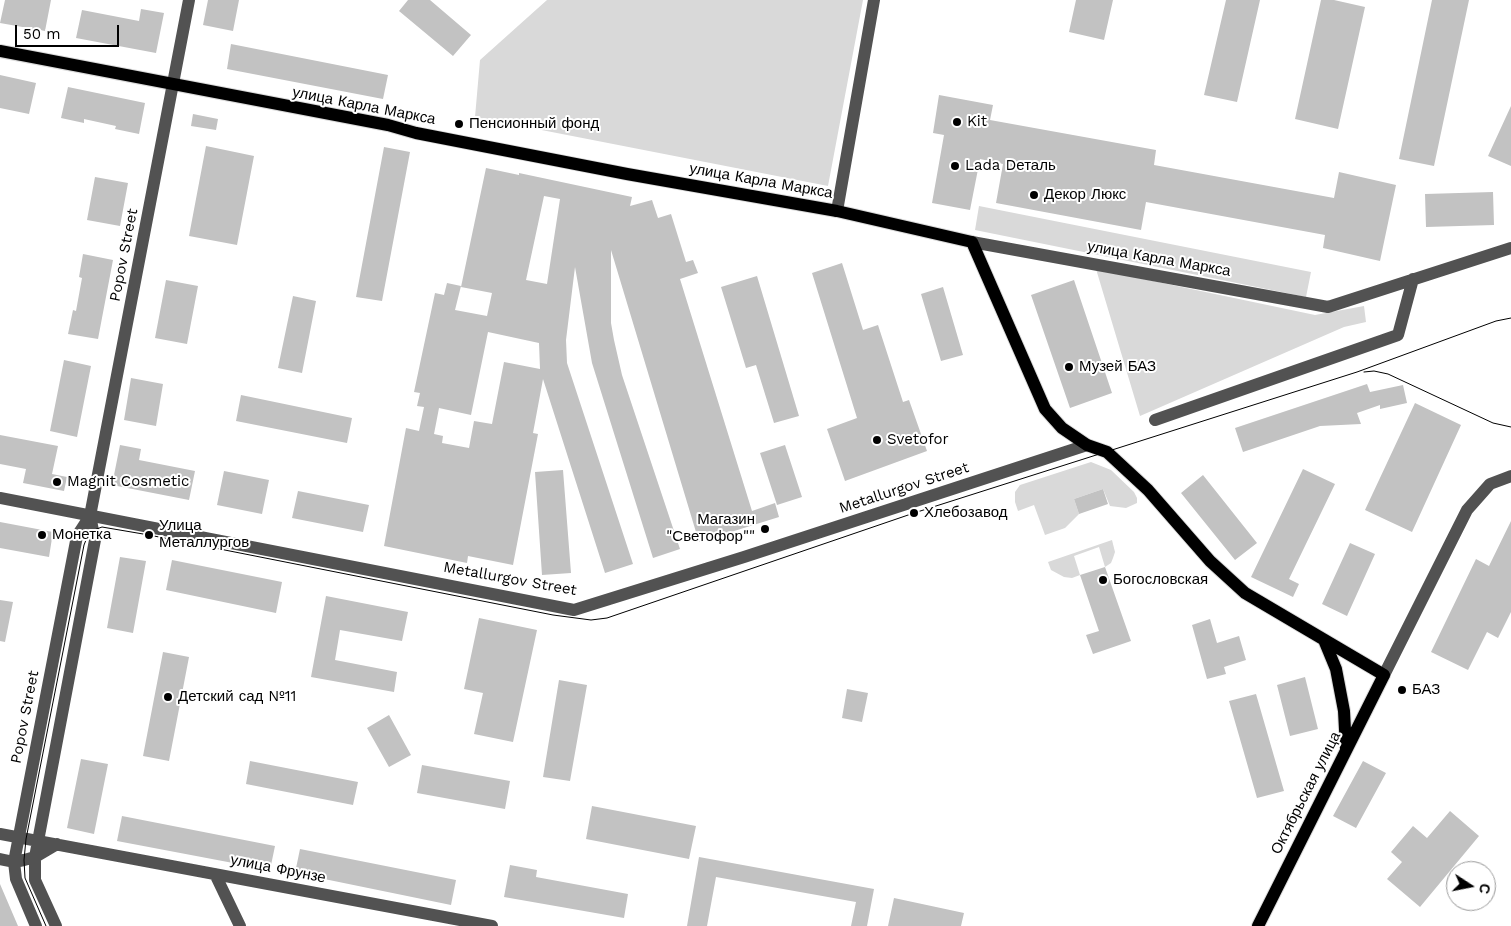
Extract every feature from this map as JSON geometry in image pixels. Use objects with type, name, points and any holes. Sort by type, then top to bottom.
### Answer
[{"type":"main road","name":"улица Карла Маркса","points":[[0,51],[388,125],[416,133],[627,174],[837,211],[972,242]]},
{"type":"main road","points":[[972,242],[1045,409],[1065,431],[1087,444],[1107,452],[1141,484],[1210,561],[1245,593],[1384,675]]},
{"type":"main road","points":[[1324,640],[1336,669],[1344,711],[1346,751]]},
{"type":"main road","name":"Октябрьская улица","points":[[1258,926],[1384,675]]},
{"type":"street","name":"Popov Street","points":[[56,926],[35,880],[35,857],[95,540],[90,516],[189,0]]},
{"type":"street","points":[[837,211],[874,0]]},
{"type":"street","name":"улица Карла Маркса","points":[[972,242],[1328,307],[1511,248]]},
{"type":"street","points":[[1155,420],[1398,335],[1413,279]]},
{"type":"street","name":"Metallurgov Street","points":[[0,498],[574,610],[744,558],[1087,444]]},
{"type":"street","points":[[1384,675],[1467,510],[1490,484],[1511,476]]},
{"type":"street","name":"Popov Street","points":[[36,926],[16,879],[14,862],[76,536],[90,516]]},
{"type":"street","name":"улица Фрунзе","points":[[0,834],[492,926]]},
{"type":"street","points":[[0,859],[14,862],[35,857],[57,844]]},
{"type":"street","points":[[215,874],[240,926]]},
{"type":"shaded area","points":[[547,0],[863,0],[828,186],[475,117],[480,60]]},
{"type":"shaded area","points":[[979,206],[1311,272],[1306,297],[975,230]]},
{"type":"shaded area","points":[[1096,269],[1315,315],[1364,306],[1366,322],[1344,327],[1140,416]]},
{"type":"shaded area","points":[[1091,462],[1111,470],[1134,492],[1137,503],[1126,508],[1110,506],[1103,489],[1074,499],[1079,514],[1065,528],[1045,535],[1034,505],[1018,511],[1015,502],[1015,492],[1020,485]]},
{"type":"shaded area","points":[[1112,540],[1115,552],[1111,563],[1105,567],[1099,547],[1074,556],[1080,575],[1072,578],[1064,577],[1051,570],[1048,562]]},
{"type":"building","points":[[5,0],[51,0],[45,31],[0,23]]},
{"type":"building","points":[[208,0],[239,0],[233,31],[203,25]]},
{"type":"building","points":[[408,0],[430,0],[471,35],[453,56],[399,11]]},
{"type":"building","points":[[1076,0],[1113,0],[1104,40],[1069,32]]},
{"type":"building","points":[[1226,0],[1260,0],[1237,102],[1204,95]]},
{"type":"building","points":[[1321,0],[1334,0],[1365,7],[1338,129],[1295,119]]},
{"type":"building","points":[[1432,0],[1469,0],[1434,166],[1399,159]]},
{"type":"building","points":[[141,9],[164,13],[156,53],[76,38],[82,10],[139,21]]},
{"type":"building","points":[[231,44],[388,75],[383,99],[227,69]]},
{"type":"building","points":[[0,75],[36,83],[29,114],[0,108]]},
{"type":"building","points":[[68,87],[145,103],[139,134],[115,129],[116,126],[84,119],[84,123],[61,118]]},
{"type":"building","points":[[939,95],[993,105],[990,120],[1156,150],[1154,165],[1334,198],[1339,172],[1396,185],[1380,261],[1323,248],[1325,235],[1146,202],[1141,230],[996,203],[1003,164],[980,159],[970,210],[932,203],[944,135],[933,133]]},
{"type":"building","points":[[1511,106],[1511,166],[1488,156]]},
{"type":"building","points":[[193,114],[218,119],[216,130],[191,126]]},
{"type":"building","points":[[206,146],[254,156],[237,245],[189,236]]},
{"type":"building","points":[[384,147],[410,152],[382,301],[356,297]]},
{"type":"building","points":[[486,168],[519,175],[519,173],[632,197],[630,206],[652,200],[658,218],[671,214],[686,262],[693,260],[698,273],[680,279],[752,511],[775,503],[779,517],[699,542],[611,250],[611,323],[622,375],[680,549],[653,558],[592,363],[575,267],[566,340],[567,363],[633,564],[605,573],[543,379],[533,433],[538,434],[513,565],[468,556],[467,563],[384,546],[406,428],[419,431],[424,407],[417,406],[420,393],[414,392],[435,293],[444,295],[447,283],[461,286],[455,310],[487,316],[492,293],[461,287]],"holes":[[[544,196],[560,199],[547,284],[526,280]],[[488,332],[539,343],[540,369],[504,362],[492,424],[474,421],[469,448],[442,443],[443,436],[434,434],[439,408],[471,415]]]},
{"type":"building","points":[[95,177],[128,183],[120,226],[87,220]]},
{"type":"building","points":[[1493,192],[1494,225],[1426,227],[1425,194]]},
{"type":"building","points":[[83,254],[113,260],[98,339],[68,334],[73,310],[76,311],[82,278],[79,277]]},
{"type":"building","points":[[842,263],[863,330],[878,325],[903,402],[909,400],[927,451],[845,481],[827,429],[857,418],[812,273]]},
{"type":"building","points":[[757,276],[799,416],[774,423],[756,365],[746,368],[721,287]]},
{"type":"building","points":[[166,280],[198,286],[187,344],[155,338]]},
{"type":"building","points":[[1074,280],[1112,393],[1070,408],[1031,295]]},
{"type":"building","points":[[943,287],[963,355],[941,361],[921,294]]},
{"type":"building","points":[[293,296],[316,301],[302,373],[278,368]]},
{"type":"building","points":[[64,360],[91,366],[77,437],[50,431]]},
{"type":"building","points":[[131,378],[163,384],[156,426],[124,420]]},
{"type":"building","points":[[1367,384],[1370,392],[1403,385],[1407,403],[1380,409],[1380,405],[1357,413],[1361,424],[1320,426],[1243,452],[1235,428]]},
{"type":"building","points":[[241,395],[352,418],[347,443],[236,421]]},
{"type":"building","points":[[1415,403],[1461,425],[1412,532],[1365,510]]},
{"type":"building","points":[[0,435],[58,446],[52,474],[67,477],[64,491],[23,483],[26,469],[0,464]]},
{"type":"building","points":[[120,445],[141,449],[139,460],[195,471],[189,500],[112,485]]},
{"type":"building","points":[[785,445],[802,497],[777,505],[760,453]]},
{"type":"building","points":[[1303,469],[1335,484],[1289,579],[1299,584],[1293,597],[1251,577]]},
{"type":"building","points":[[563,470],[571,573],[542,575],[535,472]]},
{"type":"building","points":[[224,471],[269,480],[262,514],[217,505]]},
{"type":"building","points":[[1203,475],[1257,543],[1235,560],[1181,493]]},
{"type":"building","points":[[1103,489],[1108,504],[1079,514],[1074,499]]},
{"type":"building","points":[[298,491],[369,505],[363,532],[292,518]]},
{"type":"building","points":[[1511,521],[1511,612],[1498,638],[1487,632],[1468,670],[1431,652],[1476,559],[1489,566]]},
{"type":"building","points":[[0,522],[53,532],[49,557],[0,548]]},
{"type":"building","points":[[1350,543],[1375,554],[1347,616],[1322,604]]},
{"type":"building","points":[[120,557],[146,561],[133,633],[107,628]]},
{"type":"building","points":[[172,560],[282,582],[276,613],[166,590]]},
{"type":"building","points":[[1105,567],[1131,641],[1093,654],[1086,635],[1099,631],[1080,575]]},
{"type":"building","points":[[326,596],[408,612],[402,641],[340,630],[335,660],[397,672],[394,692],[311,677]]},
{"type":"building","points":[[0,600],[13,602],[5,642],[0,641]]},
{"type":"building","points":[[479,618],[537,630],[513,742],[474,734],[483,693],[464,689]]},
{"type":"building","points":[[1210,619],[1217,643],[1239,636],[1246,660],[1224,667],[1226,674],[1207,679],[1192,625]]},
{"type":"building","points":[[163,652],[189,657],[169,761],[143,756]]},
{"type":"building","points":[[1305,677],[1318,729],[1290,736],[1277,685]]},
{"type":"building","points":[[559,680],[587,685],[570,781],[543,777]]},
{"type":"building","points":[[847,689],[868,693],[862,722],[842,718]]},
{"type":"building","points":[[1256,694],[1284,791],[1257,798],[1229,701]]},
{"type":"building","points":[[389,715],[411,755],[389,767],[367,728]]},
{"type":"building","points":[[81,759],[108,764],[94,834],[67,828]]},
{"type":"building","points":[[250,761],[358,782],[353,805],[246,784]]},
{"type":"building","points":[[1363,761],[1386,773],[1356,828],[1333,816]]},
{"type":"building","points":[[422,765],[510,781],[505,809],[417,793]]},
{"type":"building","points":[[592,806],[696,826],[689,859],[586,839]]},
{"type":"building","points":[[1450,811],[1479,836],[1458,861],[1446,861],[1446,876],[1420,907],[1387,879],[1402,862],[1391,852],[1413,826],[1427,838]]},
{"type":"building","points":[[122,816],[275,846],[270,870],[117,841]]},
{"type":"building","points":[[300,849],[456,880],[451,905],[295,873]]},
{"type":"building","points":[[699,857],[874,889],[867,926],[851,926],[856,902],[716,877],[707,926],[687,926]]},
{"type":"building","points":[[510,865],[537,870],[536,877],[628,894],[624,918],[504,897]]},
{"type":"building","points":[[0,884],[18,926],[0,926]]},
{"type":"building","points":[[894,898],[964,913],[961,926],[888,926]]},
{"type":"tram line","points":[[46,926],[25,878],[26,839],[84,545],[88,535],[94,530],[102,527],[149,535],[553,615],[591,620],[607,618],[914,513],[1357,372],[1496,321],[1511,318]]},
{"type":"tram line","points":[[1364,372],[1374,371],[1388,374],[1493,423],[1511,427]]},
{"type":"place","name":"Kit","points":[[957,122]]},
{"type":"place","name":"Пенсионный фонд","points":[[459,124]]},
{"type":"place","name":"Lada Dеталь","points":[[955,166]]},
{"type":"place","name":"Декор Люкс","points":[[1034,195]]},
{"type":"place","name":"Музей БАЗ","points":[[1069,367]]},
{"type":"place","name":"Svetofor","points":[[877,440]]},
{"type":"place","name":"Magnit Cosmetic","points":[[57,482]]},
{"type":"place","name":"Хлебозавод","points":[[914,513]]},
{"type":"place","name":"Магазин \"Светофор\"\"","points":[[765,529]]},
{"type":"place","name":"Монетка","points":[[42,535]]},
{"type":"place","name":"Улица Металлургов","points":[[149,535]]},
{"type":"place","name":"Богословская","points":[[1103,580]]},
{"type":"place","name":"БАЗ","points":[[1402,690]]},
{"type":"place","name":"Детский сад №11","points":[[168,697]]}]
